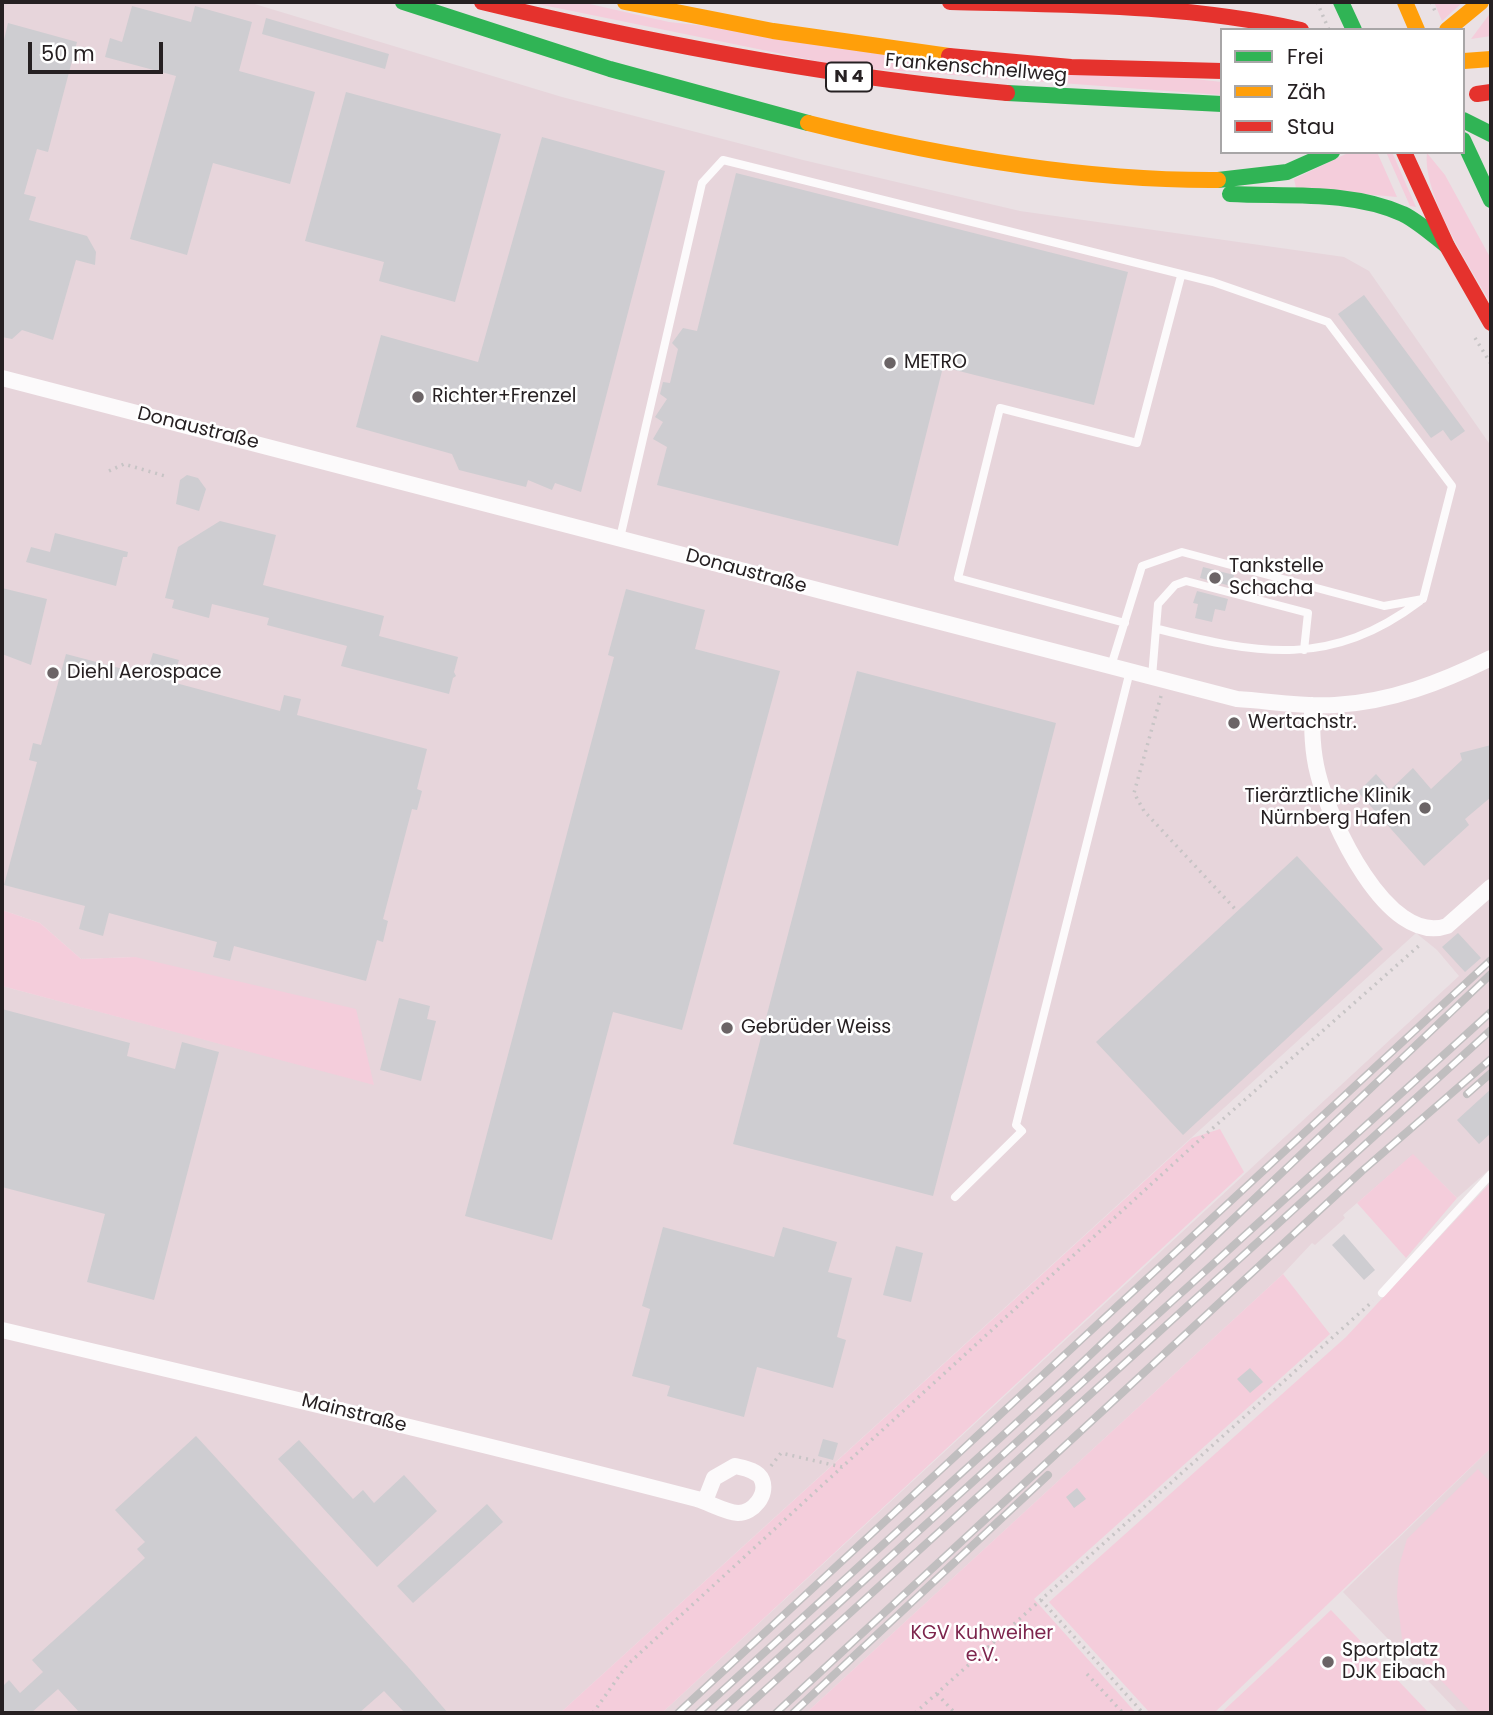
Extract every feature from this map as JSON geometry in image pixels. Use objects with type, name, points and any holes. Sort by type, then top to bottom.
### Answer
[{"type":"main road","points":[[403,2],[636,77],[776,116],[924,149],[1131,175],[1222,180],[1259,178],[1296,169],[1328,154]]},
{"type":"main road","name":"Frankenschnellweg","points":[[482,2],[750,62],[865,80],[1027,97],[1220,104]]},
{"type":"main road","name":"Frankenschnellweg","points":[[625,2],[762,30],[911,52],[1038,65],[1220,71]]},
{"type":"main road","points":[[950,2],[1221,4],[1296,28]]},
{"type":"main road","points":[[1341,2],[1353,28]]},
{"type":"main road","points":[[1405,2],[1415,28]]},
{"type":"main road","points":[[1449,28],[1481,2]]},
{"type":"main road","points":[[1465,61],[1491,59]]},
{"type":"main road","points":[[1465,121],[1491,134]]},
{"type":"main road","points":[[1465,144],[1491,200]]},
{"type":"main road","points":[[1405,154],[1447,246],[1491,323]]},
{"type":"main road","points":[[1131,175],[1225,194],[1333,200],[1378,206],[1403,214],[1447,246]]},
{"type":"street","name":"Donaustraße","points":[[2,378],[1237,699],[1312,705],[1348,704],[1406,693],[1448,679],[1491,658]]},
{"type":"street","points":[[1312,705],[1311,743],[1318,777],[1342,838],[1392,909],[1420,926],[1438,929],[1447,926],[1491,887]]},
{"type":"street","name":"Mainstraße","points":[[2,1330],[705,1501]]},
{"type":"street","points":[[734,1466],[754,1472],[762,1479],[763,1491],[759,1502],[750,1510],[737,1513],[705,1501],[714,1478],[734,1466]]},
{"type":"lane","points":[[620,538],[702,183],[723,160],[1213,282],[1328,322],[1452,486],[1423,599],[1369,634],[1304,650],[1235,647],[1158,629]]},
{"type":"lane","points":[[1125,623],[958,578],[1000,408],[1137,443],[1181,276]]},
{"type":"lane","points":[[1111,666],[1142,566],[1182,552],[1384,606],[1423,599]]},
{"type":"lane","points":[[1159,679],[1158,604],[1175,585],[1186,581],[1308,613],[1304,650]]},
{"type":"lane","points":[[955,1197],[1022,1131],[1016,1125],[1130,671]]},
{"type":"lane","points":[[1382,1293],[1491,1174]]},
{"type":"path","points":[[109,471],[124,464],[165,476]]},
{"type":"path","points":[[1159,679],[1134,793],[1144,811],[1237,911]]},
{"type":"path","points":[[593,1713],[627,1665],[1205,1135],[1438,929]]},
{"type":"path","points":[[915,1713],[1382,1293]]},
{"type":"path","points":[[762,1479],[781,1453],[842,1466]]},
{"type":"path","points":[[1041,1600],[1143,1713]]},
{"type":"path","points":[[1087,1674],[1123,1713]]},
{"type":"path","points":[[937,1693],[955,1713]]},
{"type":"shaded area","points":[[2,2],[248,2],[562,97],[803,160],[1020,211],[1344,257],[1369,271],[1491,446],[1491,1168],[1457,1198],[1413,1155],[1343,1215],[1345,1218],[1315,1245],[1312,1243],[1283,1274],[806,1713],[662,1713],[1459,976],[1437,950],[1416,933],[560,1713],[2,1713],[2,986],[374,1084],[135,957],[81,959],[40,923],[2,910]]},
{"type":"shaded area","points":[[1491,1448],[1491,1713],[1459,1713],[1343,1592]]},
{"type":"green space","points":[[528,2],[581,2],[669,22],[1220,82],[1220,95],[846,67]]},
{"type":"green space","points":[[1434,2],[1463,2],[1442,21]]},
{"type":"green space","points":[[1491,12],[1491,36],[1471,39]]},
{"type":"green space","points":[[1346,154],[1378,154],[1397,197],[1296,188],[1294,179]]},
{"type":"green space","points":[[1387,154],[1393,154],[1416,207],[1410,206]]},
{"type":"green space","points":[[1428,154],[1445,175],[1491,259],[1491,303],[1449,230],[1427,169]]},
{"type":"green space","points":[[2,910],[40,923],[81,959],[135,957],[356,1009],[374,1085],[2,986]]},
{"type":"green space","points":[[1220,1129],[1244,1172],[662,1713],[560,1713],[1192,1138]]},
{"type":"green space","points":[[1413,1154],[1457,1198],[1406,1258],[1357,1203]]},
{"type":"green space","points":[[1491,1182],[1491,1448],[1214,1713],[1150,1713],[1049,1602],[1346,1337]]},
{"type":"green space","name":"KGV Kuhweiher e.V.","points":[[1283,1274],[1330,1334],[1034,1599],[1136,1713],[806,1713]]},
{"type":"green space","points":[[1478,1469],[1491,1483],[1491,1713],[1472,1713],[1402,1639],[1397,1596],[1399,1566],[1407,1539]]},
{"type":"green space","name":"Sportplatz DJK Eibach","points":[[1331,1610],[1429,1713],[1221,1713]]},
{"type":"building","points":[[132,6],[191,22],[195,6],[252,22],[239,71],[315,92],[290,184],[213,163],[187,255],[130,239],[176,76],[105,57],[110,38],[122,42]]},
{"type":"building","points":[[266,18],[389,54],[385,69],[262,34]]},
{"type":"building","points":[[8,23],[77,42],[48,152],[37,149],[24,194],[36,197],[29,220],[87,236],[96,252],[95,265],[76,260],[53,340],[22,330],[12,339],[2,337],[2,48]]},
{"type":"building","points":[[346,92],[501,134],[455,302],[379,281],[384,262],[305,241]]},
{"type":"building","points":[[542,137],[665,171],[581,492],[555,483],[552,490],[528,480],[526,487],[459,470],[452,454],[356,427],[381,335],[478,362]]},
{"type":"building","name":"METRO","points":[[736,173],[1128,272],[1094,405],[943,367],[898,546],[657,485],[667,447],[653,439],[663,422],[655,417],[667,399],[660,394],[663,382],[670,383],[678,349],[672,343],[683,328],[697,331]]},
{"type":"building","points":[[1364,295],[1465,431],[1451,441],[1443,430],[1431,438],[1338,314]]},
{"type":"building","points":[[187,475],[198,478],[206,489],[199,511],[176,504],[180,480]]},
{"type":"building","points":[[220,521],[276,535],[263,585],[384,616],[379,636],[458,657],[454,672],[456,676],[449,694],[341,666],[347,646],[267,625],[269,618],[212,604],[209,618],[172,608],[174,600],[165,598],[178,547]]},
{"type":"building","points":[[55,533],[128,552],[127,557],[123,557],[116,586],[26,562],[31,547],[50,552]]},
{"type":"building","points":[[1203,567],[1234,575],[1231,586],[1200,578]]},
{"type":"building","points":[[2,588],[47,599],[31,665],[2,654]]},
{"type":"building","points":[[626,589],[705,610],[695,649],[780,671],[682,1030],[613,1012],[552,1240],[465,1216],[614,657],[608,655]]},
{"type":"building","points":[[1197,591],[1228,599],[1225,611],[1215,609],[1212,622],[1195,618],[1198,604],[1193,603]]},
{"type":"building","points":[[153,653],[179,660],[172,682],[280,711],[284,695],[301,699],[297,715],[427,749],[417,789],[422,791],[417,810],[412,809],[383,919],[388,921],[383,942],[377,940],[366,981],[234,946],[230,961],[213,957],[217,942],[109,913],[103,936],[79,929],[85,906],[4,885],[37,762],[29,760],[33,743],[41,745],[66,654],[146,675]]},
{"type":"building","points":[[857,671],[1056,723],[933,1196],[733,1144]]},
{"type":"building","name":"Tierärztliche Klinik Nürnberg Hafen","points":[[1491,745],[1491,797],[1465,819],[1469,825],[1424,866],[1358,792],[1376,774],[1390,790],[1413,768],[1431,789],[1462,760],[1460,753]]},
{"type":"building","points":[[1297,856],[1383,949],[1183,1135],[1096,1042]]},
{"type":"building","points":[[1458,933],[1481,958],[1465,972],[1442,947]]},
{"type":"building","points":[[399,998],[430,1006],[427,1019],[436,1021],[421,1081],[380,1070]]},
{"type":"building","points":[[2,1009],[130,1043],[127,1056],[175,1069],[182,1042],[219,1052],[154,1300],[87,1282],[105,1214],[2,1187]]},
{"type":"building","points":[[1491,1089],[1491,1133],[1479,1144],[1457,1120]]},
{"type":"building","points":[[663,1227],[774,1257],[783,1227],[837,1242],[828,1272],[852,1278],[837,1337],[846,1340],[833,1388],[757,1367],[744,1417],[667,1396],[670,1386],[632,1376],[650,1309],[642,1306]]},
{"type":"building","points":[[1344,1234],[1375,1270],[1364,1280],[1332,1245]]},
{"type":"building","points":[[896,1246],[923,1253],[911,1302],[883,1295]]},
{"type":"building","points":[[1250,1368],[1263,1382],[1250,1393],[1237,1379]]},
{"type":"building","points":[[196,1436],[448,1713],[405,1713],[384,1691],[359,1713],[80,1713],[58,1689],[31,1713],[2,1713],[2,1687],[9,1680],[20,1693],[43,1672],[32,1660],[145,1558],[137,1549],[145,1542],[115,1510]]},
{"type":"building","points":[[823,1439],[838,1443],[833,1460],[818,1456]]},
{"type":"building","points":[[299,1440],[353,1499],[363,1490],[374,1503],[404,1475],[437,1511],[377,1567],[278,1459]]},
{"type":"building","points":[[1077,1488],[1086,1499],[1074,1508],[1066,1497]]},
{"type":"building","points":[[487,1504],[503,1522],[413,1603],[397,1586]]},
{"type":"railway","points":[[678,1713],[1491,960]]},
{"type":"railway","points":[[698,1713],[1068,1376],[1491,974]]},
{"type":"railway","points":[[718,1713],[1491,1012]]},
{"type":"railway","points":[[740,1713],[1491,1030]]},
{"type":"railway","points":[[776,1713],[1362,1171],[1491,1059]]},
{"type":"railway","points":[[1467,1094],[1491,1073]]},
{"type":"railway","points":[[793,1713],[1048,1475]]},
{"type":"traffic: fast","points":[[403,2],[610,69],[808,123]]},
{"type":"traffic: fast","points":[[1341,2],[1353,28]]},
{"type":"traffic: fast","points":[[1007,93],[1220,104]]},
{"type":"traffic: fast","points":[[1465,121],[1491,134]]},
{"type":"traffic: fast","points":[[1465,144],[1491,200]]},
{"type":"traffic: fast","points":[[1218,180],[1287,172],[1328,154]]},
{"type":"traffic: fast","points":[[1230,194],[1318,196],[1383,206],[1403,214],[1447,246]]},
{"type":"traffic: slow","points":[[625,2],[773,31],[949,56]]},
{"type":"traffic: slow","points":[[1405,2],[1416,28]]},
{"type":"traffic: slow","points":[[1449,28],[1481,2]]},
{"type":"traffic: slow","points":[[1465,61],[1491,59]]},
{"type":"traffic: slow","points":[[808,123],[908,146],[1011,164],[1115,176],[1218,180]]},
{"type":"traffic: jam","points":[[482,2],[612,32],[743,57],[874,78],[1007,93]]},
{"type":"traffic: jam","points":[[950,2],[1126,7],[1214,15],[1291,28]]},
{"type":"traffic: jam","points":[[949,56],[1071,67],[1220,71]]},
{"type":"traffic: jam","points":[[1477,94],[1491,92]]},
{"type":"traffic: jam","points":[[1405,154],[1447,246],[1491,323]]},
{"type":"place","name":"METRO","points":[[890,363]]},
{"type":"place","name":"Richter+Frenzel","points":[[418,397]]},
{"type":"place","name":"Tankstelle Schacha","points":[[1215,578]]},
{"type":"place","name":"Diehl Aerospace","points":[[53,673]]},
{"type":"place","name":"Wertachstr.","points":[[1234,723]]},
{"type":"place","name":"Tierärztliche Klinik Nürnberg Hafen","points":[[1425,808]]},
{"type":"place","name":"Gebrüder Weiss","points":[[727,1028]]},
{"type":"place","name":"Sportplatz DJK Eibach","points":[[1328,1662]]}]
